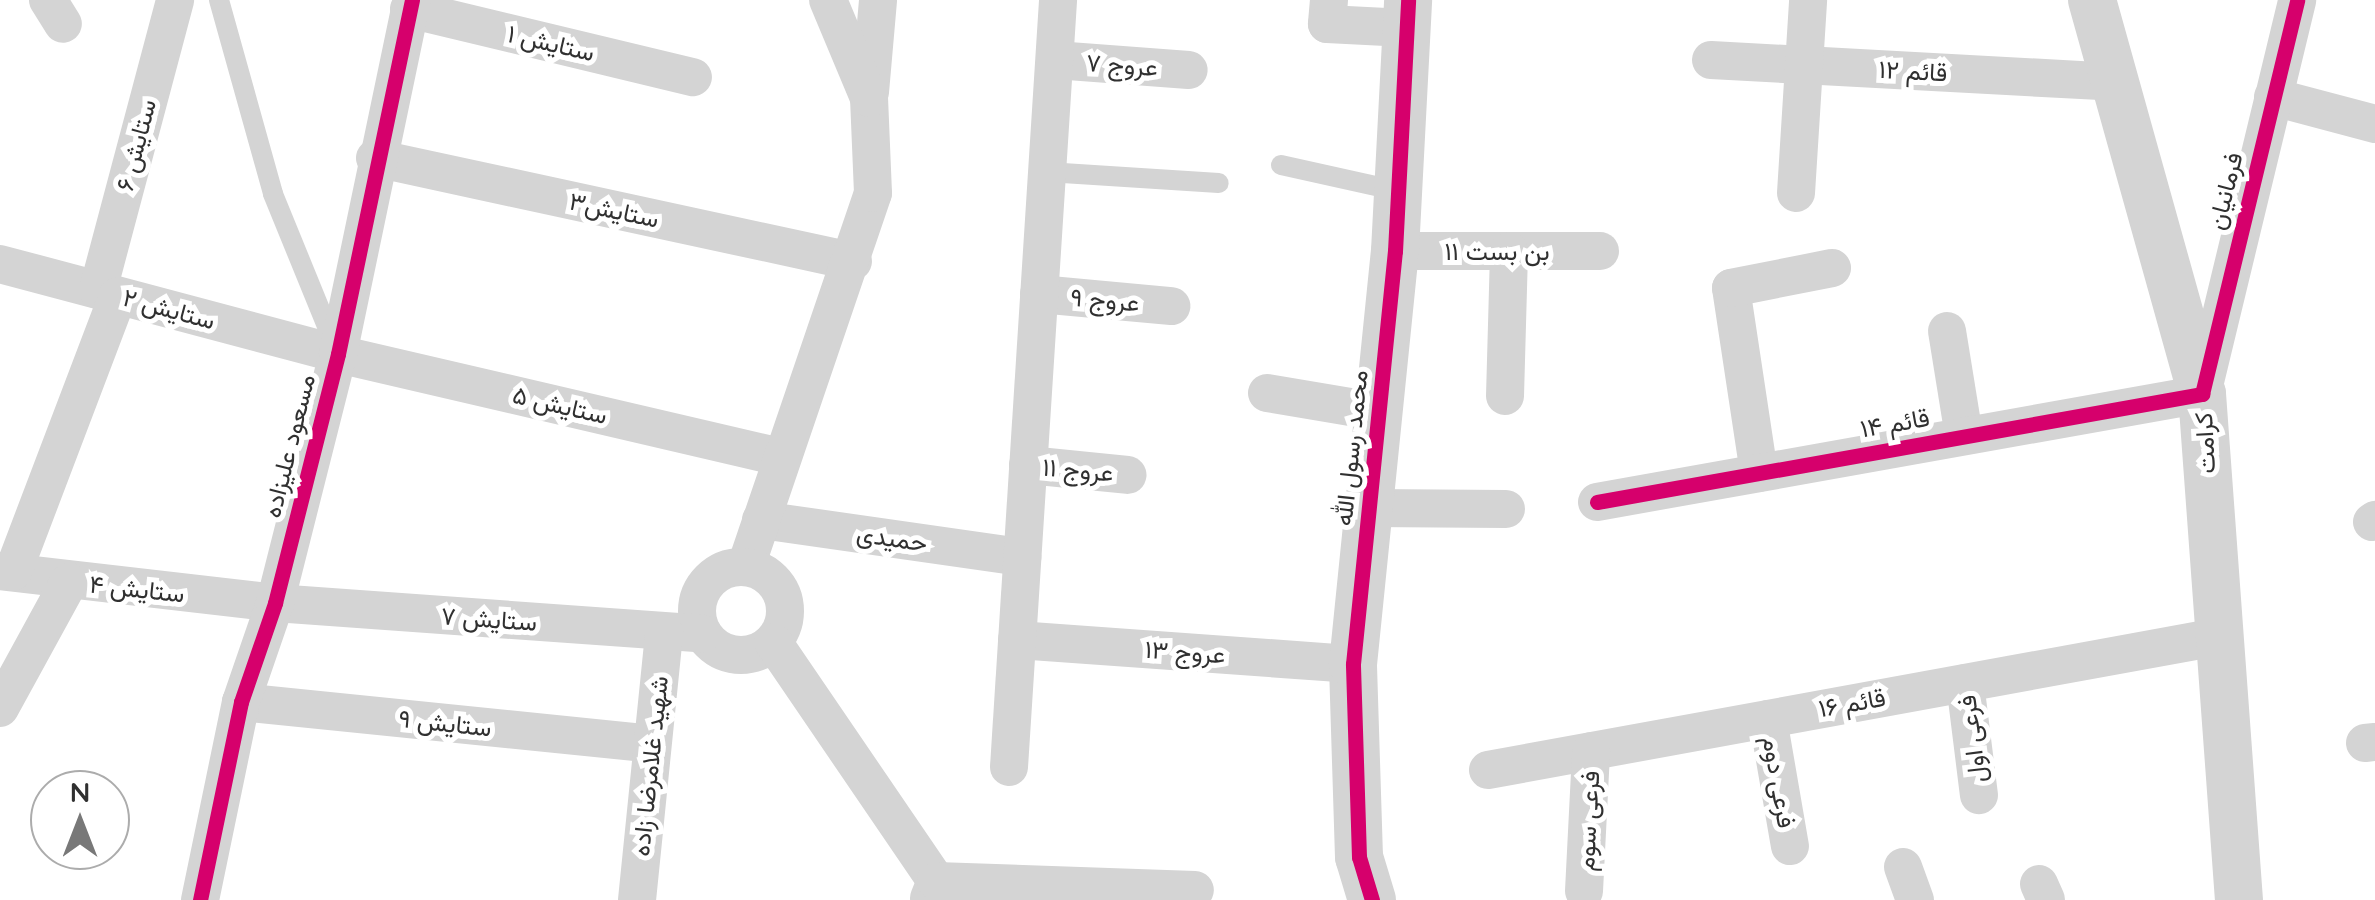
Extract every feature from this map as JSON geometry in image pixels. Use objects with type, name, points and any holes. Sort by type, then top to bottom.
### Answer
[{"type":"street","name":"ستایش ۶","points":[[108,293],[175,0]]},
{"type":"street","points":[[828,0],[869,98]]},
{"type":"street","points":[[746,566],[853,262],[873,193],[869,98],[878,0]]},
{"type":"street","points":[[1009,767],[1058,0]]},
{"type":"street","points":[[1796,193],[1808,0]]},
{"type":"street","name":"کرامت","points":[[2092,0],[2202,394],[2216,637],[2238,900]]},
{"type":"street","name":"فرمانیان","points":[[2202,394],[2297,0]]},
{"type":"street","name":"مسعود علیزاده","points":[[200,900],[241,702],[274,604],[338,354],[374,158],[410,5]]},
{"type":"street","name":"ستایش ۱","points":[[410,5],[693,77]]},
{"type":"street","points":[[1328,12],[1407,14]]},
{"type":"street","name":"محمد رسول الله","points":[[1372,900],[1359,857],[1353,664],[1381,412],[1407,14]]},
{"type":"street","name":"عروج ۷","points":[[1054,60],[1189,70]]},
{"type":"street","name":"قائم ۱۲","points":[[1710,60],[2115,82]]},
{"type":"street","points":[[2274,97],[2375,124]]},
{"type":"street","name":"ستایش۳","points":[[374,158],[853,262]]},
{"type":"street","name":"بن بست ۱۱","points":[[1394,251],[1600,252]]},
{"type":"street","points":[[1505,396],[1509,251]]},
{"type":"street","name":"ستایش ۲","points":[[0,264],[338,354]]},
{"type":"street","points":[[1760,473],[1731,288],[1832,268]]},
{"type":"street","points":[[6,572],[108,293]]},
{"type":"street","name":"عروج ۹","points":[[1039,294],[1171,306]]},
{"type":"street","points":[[1948,331],[1964,436]]},
{"type":"street","name":"ستایش ۵","points":[[338,354],[782,456]]},
{"type":"street","points":[[1266,392],[1381,412]]},
{"type":"street","name":"قائم ۱۴","points":[[1597,502],[2202,394]]},
{"type":"street","name":"عروج ۱۱","points":[[1028,466],[1128,475]]},
{"type":"street","points":[[1370,508],[1506,509]]},
{"type":"street","name":"حمیدی","points":[[761,520],[1022,557]]},
{"type":"street","points":[[746,566],[780,587],[785,616],[773,642],[736,655],[703,634],[699,596],[709,579],[746,566]]},
{"type":"street","name":"ستایش ۴","points":[[6,572],[274,604]]},
{"type":"street","points":[[0,708],[69,582]]},
{"type":"street","name":"ستایش ۷","points":[[274,604],[703,634]]},
{"type":"street","name":"شهید غلامرضا زاده","points":[[638,900],[648,744],[664,632]]},
{"type":"street","name":"قائم ۱۶","points":[[1488,770],[2216,637]]},
{"type":"street","name":"عروج ۱۳","points":[[1016,640],[1353,664]]},
{"type":"street","points":[[773,642],[938,894],[1195,890]]},
{"type":"street","name":"فرعی اول","points":[[1965,683],[1979,796]]},
{"type":"street","name":"ستایش ۹","points":[[241,702],[648,744]]},
{"type":"street","name":"فرعی دوم","points":[[1768,719],[1790,846]]},
{"type":"street","name":"فرعی سوم","points":[[1584,892],[1591,751]]},
{"type":"lane","points":[[219,0],[273,194],[338,354]]},
{"type":"lane","points":[[1280,165],[1398,191]]},
{"type":"lane","points":[[1047,172],[1219,183]]},
{"type":"cycle path","points":[[200,900],[241,702],[275,603],[338,354],[412,0]]},
{"type":"cycle path","points":[[1372,900],[1359,857],[1353,664],[1395,251],[1408,0]]},
{"type":"cycle path","points":[[1597,502],[2202,394],[2297,0]]}]
